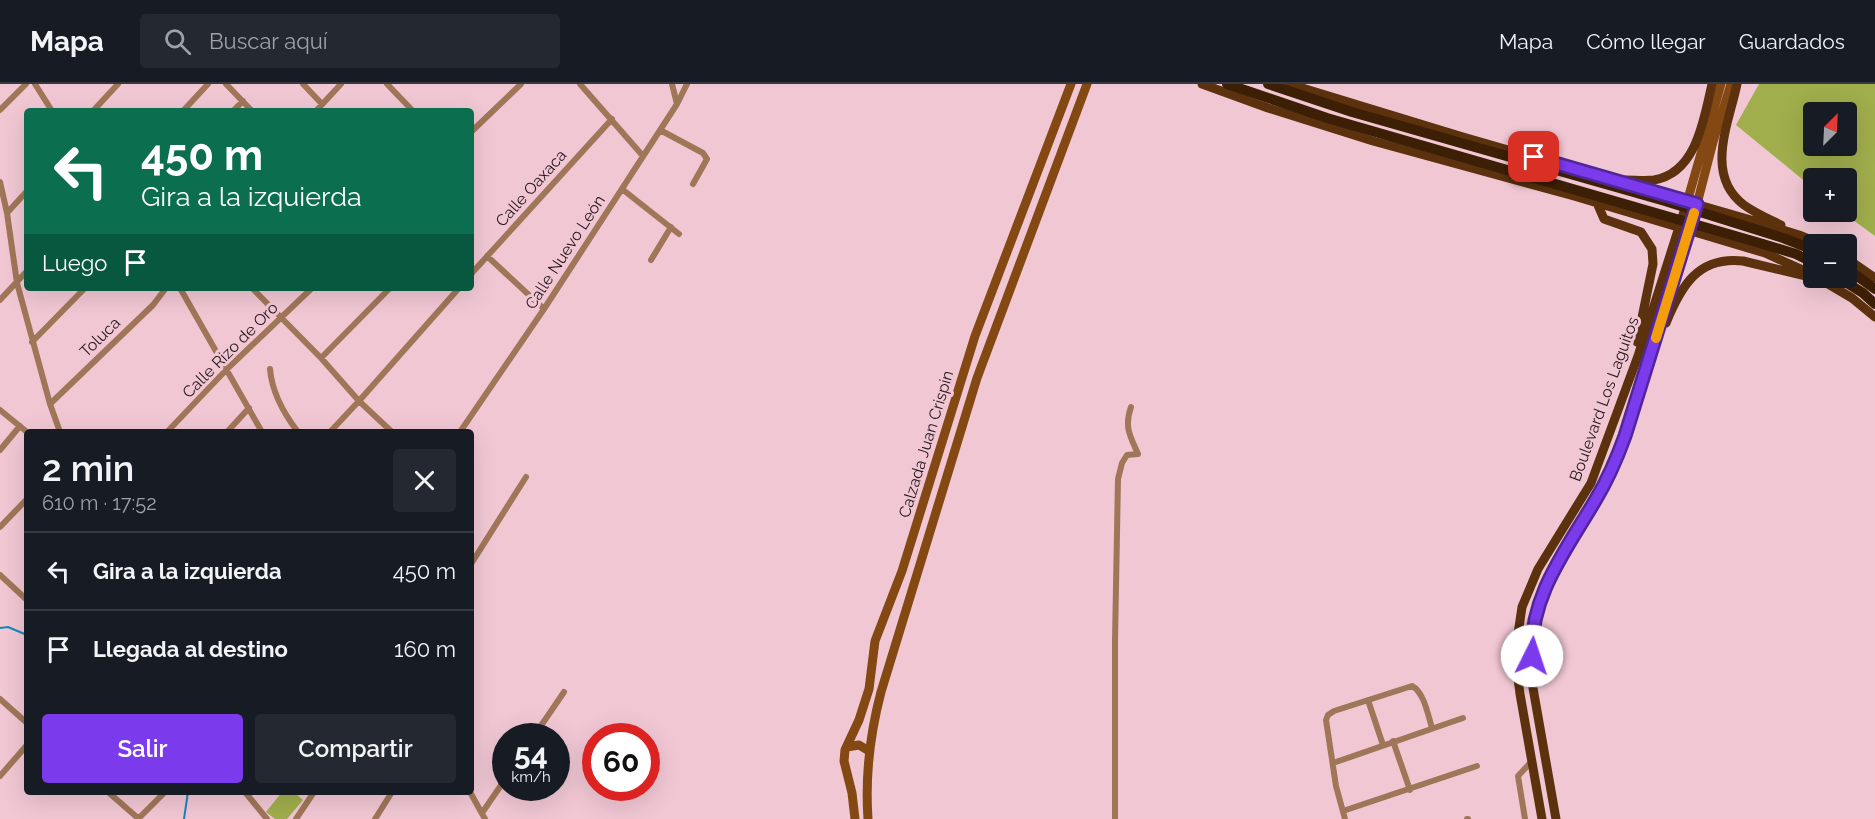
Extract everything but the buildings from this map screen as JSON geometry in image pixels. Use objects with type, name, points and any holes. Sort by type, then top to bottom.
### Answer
[{"type":"highway","points":[[1227,84],[1327,118],[1763,244],[1803,258]]},
{"type":"highway","points":[[1268,84],[1352,112],[1665,201],[1803,246]]},
{"type":"highway","points":[[1857,276],[1875,290]]},
{"type":"highway","points":[[1855,288],[1875,304]]},
{"type":"main road","name":"Calzada Juan Crispin","points":[[855,819],[852,793],[844,761],[869,689],[876,641],[902,571],[975,336],[1071,84]]},
{"type":"main road","name":"Calzada Juan Crispin","points":[[868,819],[861,769],[869,751],[881,692],[978,378],[1087,84]]},
{"type":"main road","points":[[1203,84],[1333,128],[1765,253],[1803,270]]},
{"type":"main road","points":[[1289,84],[1803,237]]},
{"type":"main road","points":[[1612,180],[1655,180],[1676,170],[1694,146],[1712,84]]},
{"type":"main road","points":[[1692,203],[1721,84]]},
{"type":"main road","points":[[1692,203],[1731,84]]},
{"type":"main road","points":[[1737,84],[1720,159],[1726,184],[1744,205],[1799,235]]},
{"type":"main road","points":[[1597,203],[1604,219],[1641,232],[1652,249],[1653,264],[1637,338],[1638,356]]},
{"type":"main road","name":"Boulevard Los Laguitos","points":[[1542,819],[1515,654],[1522,607],[1538,569],[1591,483],[1638,356],[1680,227],[1692,203]]},
{"type":"main road","name":"Boulevard Los Laguitos","points":[[1556,819],[1533,688],[1531,640],[1533,630],[1544,588],[1613,468],[1690,230],[1692,203]]},
{"type":"main road","points":[[1649,361],[1675,300],[1694,275],[1704,267],[1731,259],[1803,275]]},
{"type":"main road","points":[[1857,266],[1875,278]]},
{"type":"main road","points":[[1836,288],[1875,317]]},
{"type":"main road","points":[[847,747],[859,745],[869,751]]},
{"type":"main road","points":[[844,761],[850,768],[861,769]]},
{"type":"street","points":[[0,110],[26,84]]},
{"type":"street","points":[[35,84],[50,108]]},
{"type":"street","points":[[96,108],[118,84]]},
{"type":"street","points":[[186,108],[208,84]]},
{"type":"street","points":[[226,84],[249,108]]},
{"type":"street","points":[[303,84],[322,104]]},
{"type":"street","points":[[319,108],[341,84]]},
{"type":"street","points":[[387,84],[410,108]]},
{"type":"street","points":[[474,129],[521,84]]},
{"type":"street","points":[[580,84],[643,156]]},
{"type":"street","points":[[672,84],[677,104]]},
{"type":"street","name":"Calle Nuevo León","points":[[462,429],[544,309],[677,104],[687,84]]},
{"type":"street","points":[[236,108],[243,101]]},
{"type":"street","name":"Calle Oaxaca","points":[[474,271],[612,119]]},
{"type":"street","points":[[660,130],[703,153],[707,159],[693,184]]},
{"type":"street","points":[[0,182],[17,283],[32,342],[59,429]]},
{"type":"street","points":[[622,189],[679,234]]},
{"type":"street","points":[[7,213],[24,194]]},
{"type":"street","points":[[651,260],[671,227]]},
{"type":"street","points":[[487,256],[544,309]]},
{"type":"street","points":[[0,300],[24,275]]},
{"type":"street","points":[[32,342],[82,291]]},
{"type":"street","name":"Toluca","points":[[50,404],[153,305],[164,291]]},
{"type":"street","points":[[182,291],[260,429]]},
{"type":"street","points":[[255,291],[321,358],[359,401],[389,429]]},
{"type":"street","name":"Calle Rizo de Oro","points":[[170,429],[227,369],[309,291]]},
{"type":"street","points":[[321,358],[387,291]]},
{"type":"street","points":[[333,429],[456,291]]},
{"type":"street","points":[[270,369],[272,382],[284,412],[296,429]]},
{"type":"street","points":[[1115,819],[1118,479],[1127,455],[1138,454],[1127,429],[1127,418],[1131,407]]},
{"type":"street","points":[[230,429],[249,408]]},
{"type":"street","points":[[0,410],[24,429]]},
{"type":"street","points":[[0,450],[20,426]]},
{"type":"street","points":[[474,557],[526,477]]},
{"type":"street","points":[[0,528],[24,502]]},
{"type":"street","points":[[0,513],[7,519]]},
{"type":"street","points":[[0,575],[24,597]]},
{"type":"street","points":[[1346,819],[1336,786],[1326,720],[1328,715],[1412,686],[1420,692],[1432,728]]},
{"type":"street","points":[[543,723],[564,692]]},
{"type":"street","points":[[0,699],[24,720]]},
{"type":"street","points":[[1368,700],[1383,745]]},
{"type":"street","points":[[1333,763],[1463,718]]},
{"type":"street","points":[[1393,741],[1410,790]]},
{"type":"street","points":[[0,776],[24,748]]},
{"type":"street","points":[[1525,819],[1518,777],[1532,761]]},
{"type":"street","points":[[1343,811],[1478,765]]},
{"type":"street","points":[[111,795],[139,819],[162,795]]},
{"type":"street","points":[[247,795],[267,819]]},
{"type":"street","points":[[296,819],[311,795]]},
{"type":"street","points":[[375,819],[390,795]]},
{"type":"street","points":[[472,795],[484,816],[493,801]]},
{"type":"green space","points":[[1759,84],[1875,84],[1875,236],[1856,222],[1857,168],[1803,168],[1803,180],[1736,125]]},
{"type":"green space","points":[[280,795],[297,795],[303,800],[287,819],[275,819],[266,812]]},
{"type":"waterway","points":[[0,628],[8,627],[24,634]]},
{"type":"waterway","points":[[184,819],[188,795]]},
{"type":"slow traffic","points":[[1656,338],[1694,213]]},
{"type":"route","points":[[1532,656],[1531,640],[1544,588],[1613,468],[1649,361],[1697,204],[1534,157]]}]
